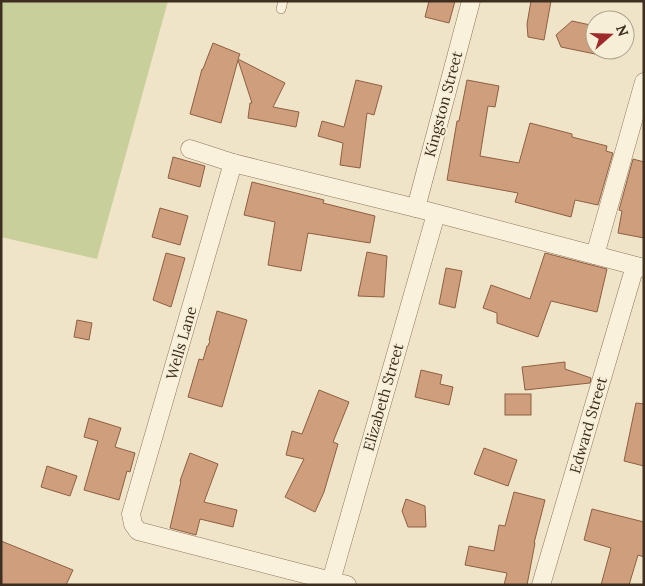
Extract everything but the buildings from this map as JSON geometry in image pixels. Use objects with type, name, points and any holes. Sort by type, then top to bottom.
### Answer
[{"type":"street","name":"Kingston Street","points":[[416,208],[471,1]]},
{"type":"street","points":[[595,255],[644,82]]},
{"type":"street","points":[[190,149],[233,163],[416,208],[639,267]]},
{"type":"street","name":"Wells Lane","points":[[233,163],[131,514],[133,524],[138,531],[339,583]]},
{"type":"street","name":"Elizabeth Street","points":[[339,583],[436,214]]},
{"type":"street","name":"Edward Street","points":[[541,585],[639,267]]},
{"type":"green space","points":[[1,1],[168,1],[97,259],[1,237]]}]
